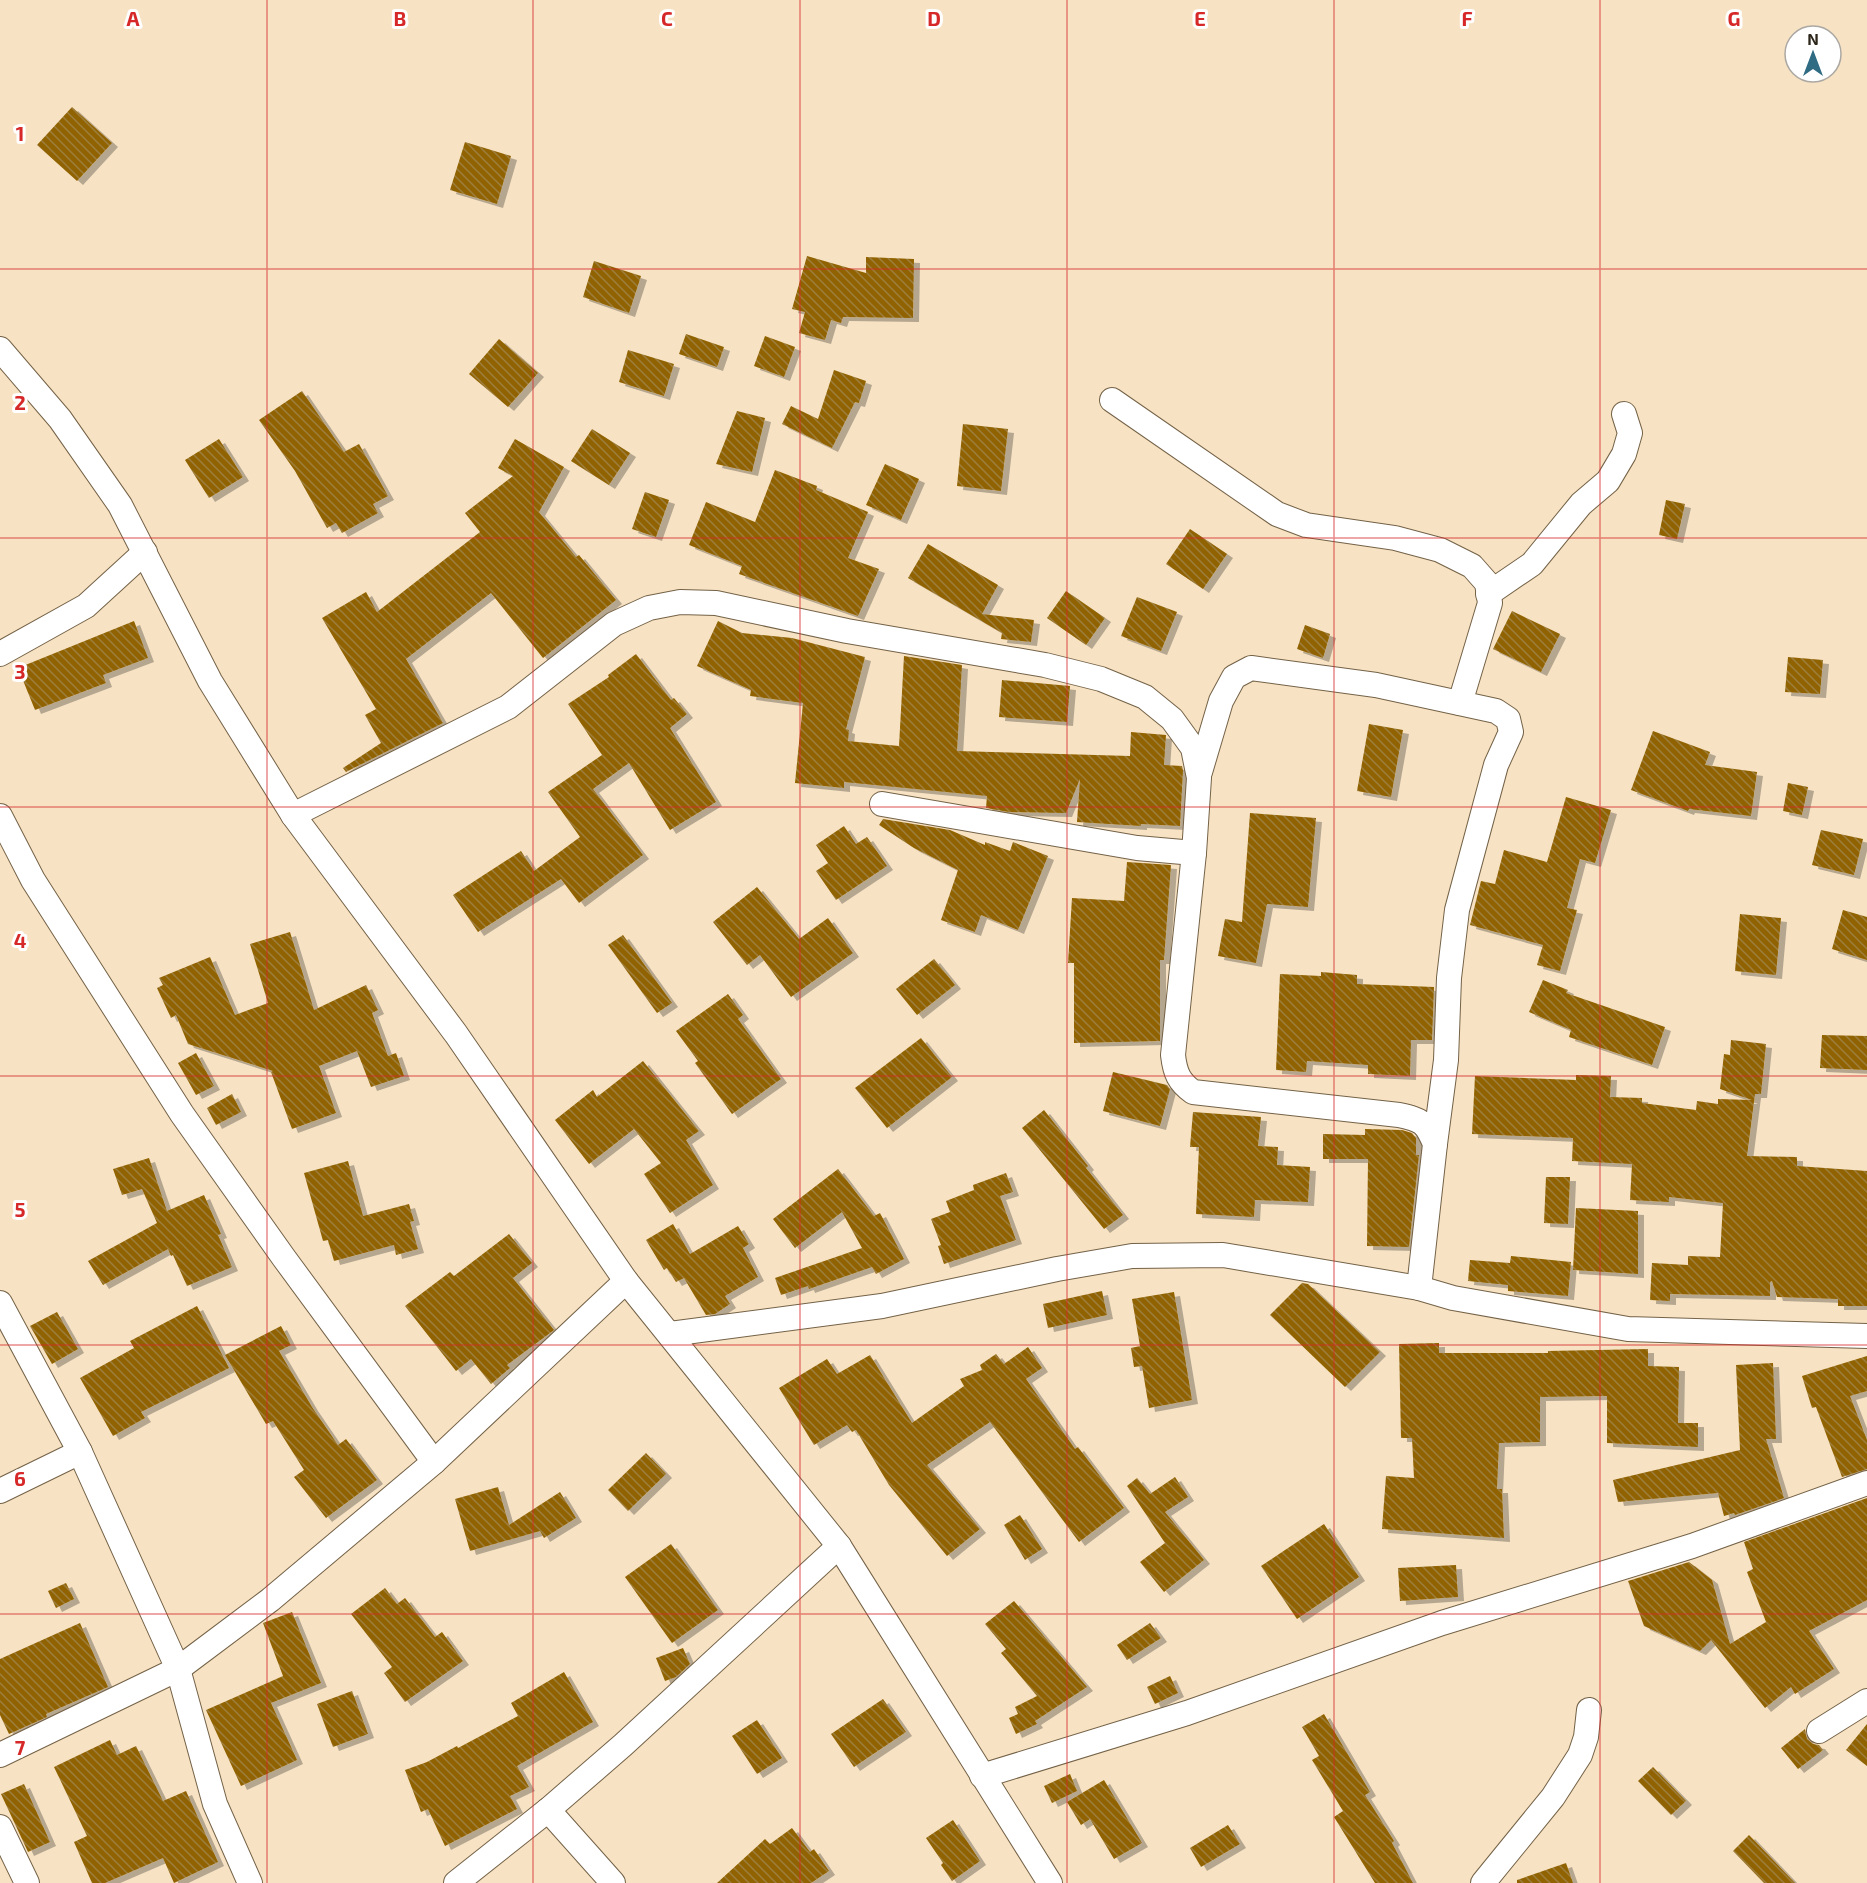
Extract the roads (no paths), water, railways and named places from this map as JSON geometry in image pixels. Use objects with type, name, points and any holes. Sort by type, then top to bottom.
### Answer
[{"type":"street","points":[[0,350],[60,419],[120,505],[210,681],[293,815],[456,1034],[626,1281],[839,1546],[1050,1883]]},
{"type":"street","points":[[1112,400],[1276,514],[1306,525],[1395,538],[1440,550],[1472,566],[1487,583],[1490,603],[1460,703]]},
{"type":"street","points":[[1488,594],[1532,564],[1581,504],[1608,481],[1624,454],[1630,433],[1624,414]]},
{"type":"street","points":[[0,654],[86,606],[145,552]]},
{"type":"street","points":[[293,815],[508,707],[614,624],[649,608],[680,602],[716,603],[847,631],[1045,665],[1101,679],[1145,697],[1172,719],[1193,748],[1199,778]]},
{"type":"street","points":[[1419,1288],[1446,1060],[1449,978],[1457,910],[1496,765],[1511,732],[1508,719],[1496,711],[1377,685],[1251,668],[1234,677],[1221,701],[1199,778],[1194,853],[1173,1055],[1175,1072],[1182,1084],[1193,1092],[1399,1115],[1418,1120],[1428,1128],[1435,1144]]},
{"type":"street","points":[[882,804],[1137,848],[1194,853]]},
{"type":"street","points":[[0,816],[33,880],[182,1114],[284,1258],[434,1462]]},
{"type":"street","points":[[670,1335],[882,1306],[1057,1269],[1132,1256],[1223,1255],[1419,1288],[1453,1298],[1628,1329],[1867,1336]]},
{"type":"street","points":[[0,1755],[178,1669],[270,1600],[434,1462],[626,1281]]},
{"type":"street","points":[[0,1303],[80,1452],[178,1669],[215,1804],[250,1883]]},
{"type":"street","points":[[0,1491],[80,1452]]},
{"type":"street","points":[[982,1776],[1187,1713],[1442,1623],[1692,1546],[1867,1483]]},
{"type":"street","points":[[456,1883],[548,1810],[623,1745],[839,1546]]},
{"type":"street","points":[[1818,1731],[1867,1701]]},
{"type":"street","points":[[1483,1883],[1553,1797],[1580,1755],[1586,1737],[1588,1710]]},
{"type":"street","points":[[548,1810],[613,1883]]},
{"type":"street","points":[[0,1827],[27,1883]]}]
